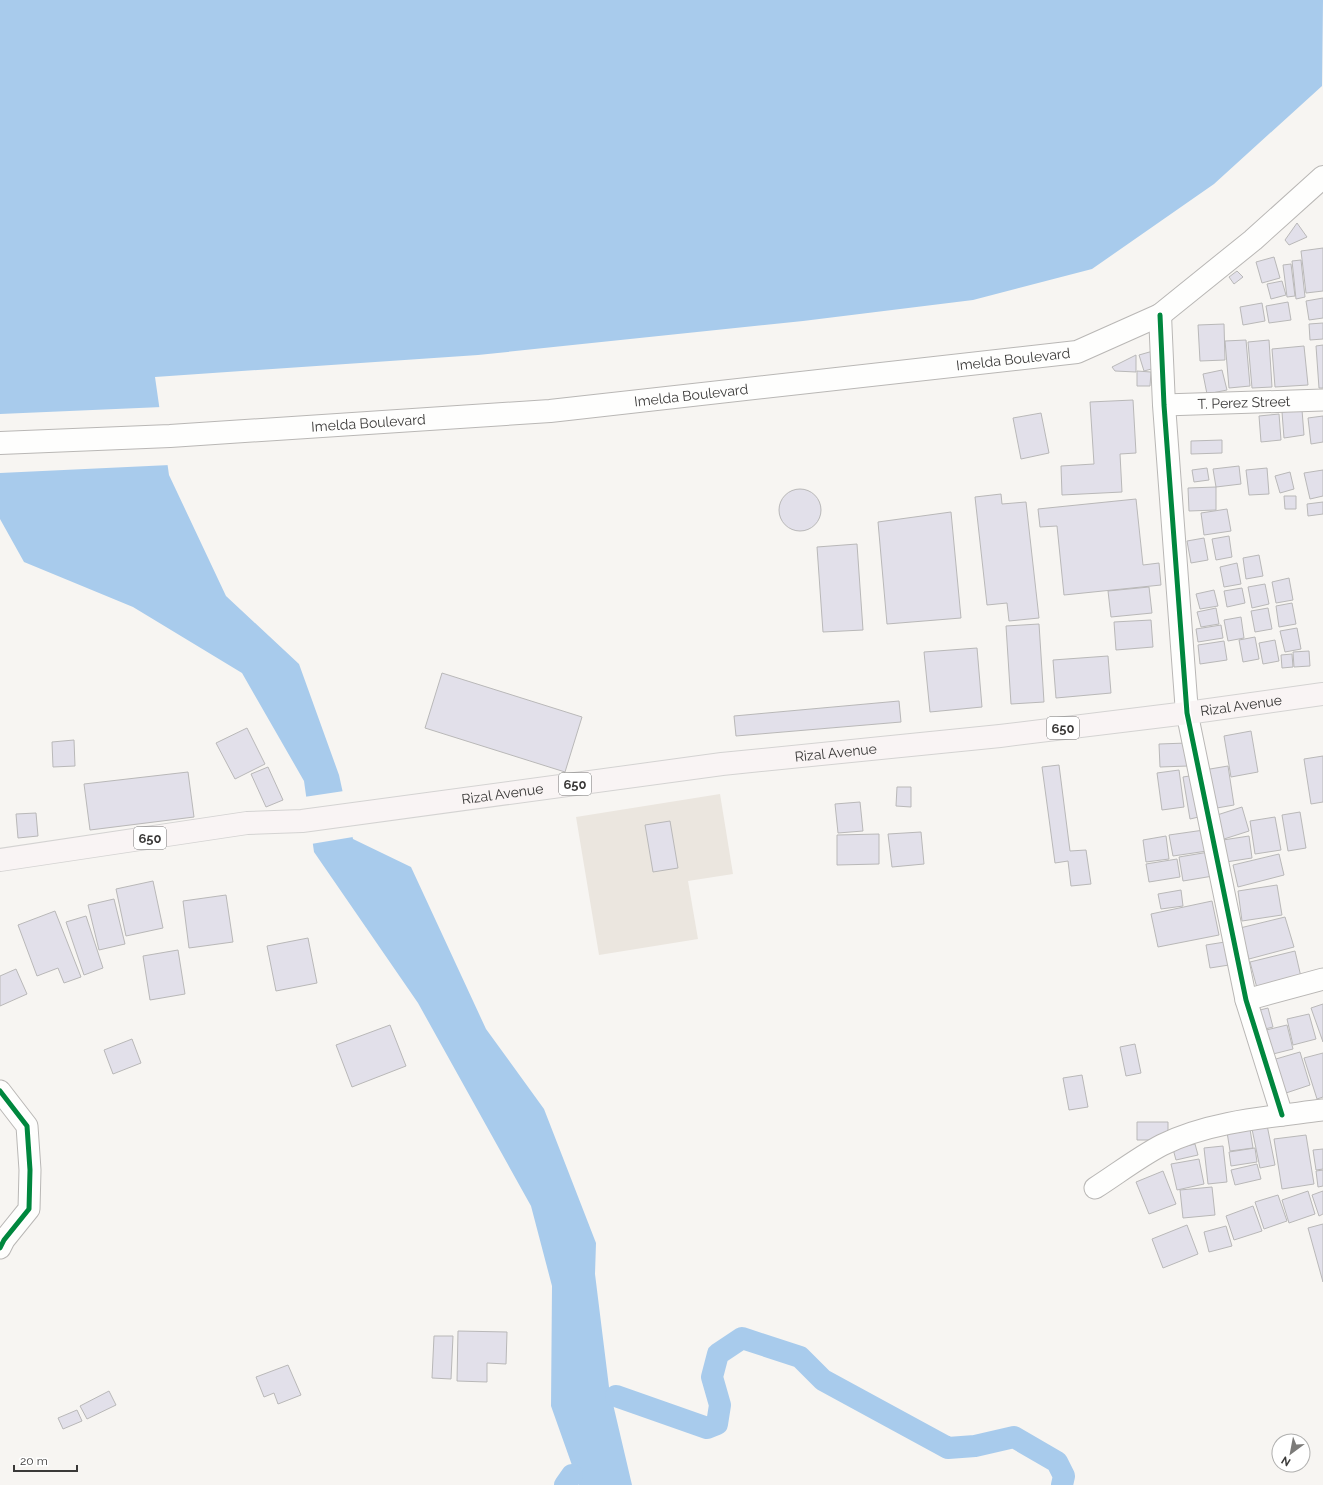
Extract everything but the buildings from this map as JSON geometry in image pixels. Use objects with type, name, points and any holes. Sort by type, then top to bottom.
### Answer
[{"type":"main road","name":"Imelda Boulevard","points":[[0,443],[170,436],[550,411],[1077,352],[1160,315],[1253,240],[1323,177]]},
{"type":"main road","points":[[1160,315],[1164,405],[1187,713]]},
{"type":"main road","name":"Rizal Avenue","points":[[0,860],[247,823],[302,821],[722,764],[1000,736],[1187,713],[1323,694]]},
{"type":"street","name":"T. Perez Street","points":[[1164,405],[1323,400]]},
{"type":"street","points":[[1187,713],[1246,1000],[1282,1115]]},
{"type":"street","points":[[1246,1000],[1323,980]]},
{"type":"street","points":[[0,1091],[27,1126],[30,1170],[29,1209],[4,1240],[0,1248]]},
{"type":"street","points":[[1095,1188],[1162,1145],[1188,1134],[1282,1115],[1323,1110]]},
{"type":"shaded area","points":[[720,794],[733,874],[688,881],[698,939],[599,955],[576,817]]},
{"type":"water","points":[[0,0],[1323,0],[1322,86],[1214,184],[1092,269],[973,300],[803,321],[478,355],[155,377],[169,475],[226,596],[299,664],[339,775],[353,839],[411,867],[486,1029],[544,1109],[596,1243],[595,1274],[609,1387],[632,1485],[579,1485],[551,1406],[552,1286],[531,1206],[418,1003],[314,852],[304,781],[242,673],[133,607],[24,562],[0,519]]},
{"type":"pier","points":[[162,407],[170,465],[0,473],[0,414]]},
{"type":"pier","points":[[344,791],[353,837],[311,844],[304,797]]},
{"type":"waterway","points":[[616,1396],[707,1428],[717,1424],[720,1405],[712,1377],[718,1354],[742,1338],[800,1357],[823,1380],[948,1448],[975,1446],[1014,1437],[1057,1462],[1064,1476],[1062,1485]]},
{"type":"waterway","points":[[565,1485],[572,1475]]},
{"type":"cycle path","points":[[1160,315],[1164,405],[1187,713],[1246,1000],[1282,1115]]},
{"type":"cycle path","points":[[0,1091],[27,1126],[30,1170],[29,1209],[4,1240],[0,1248]]}]
